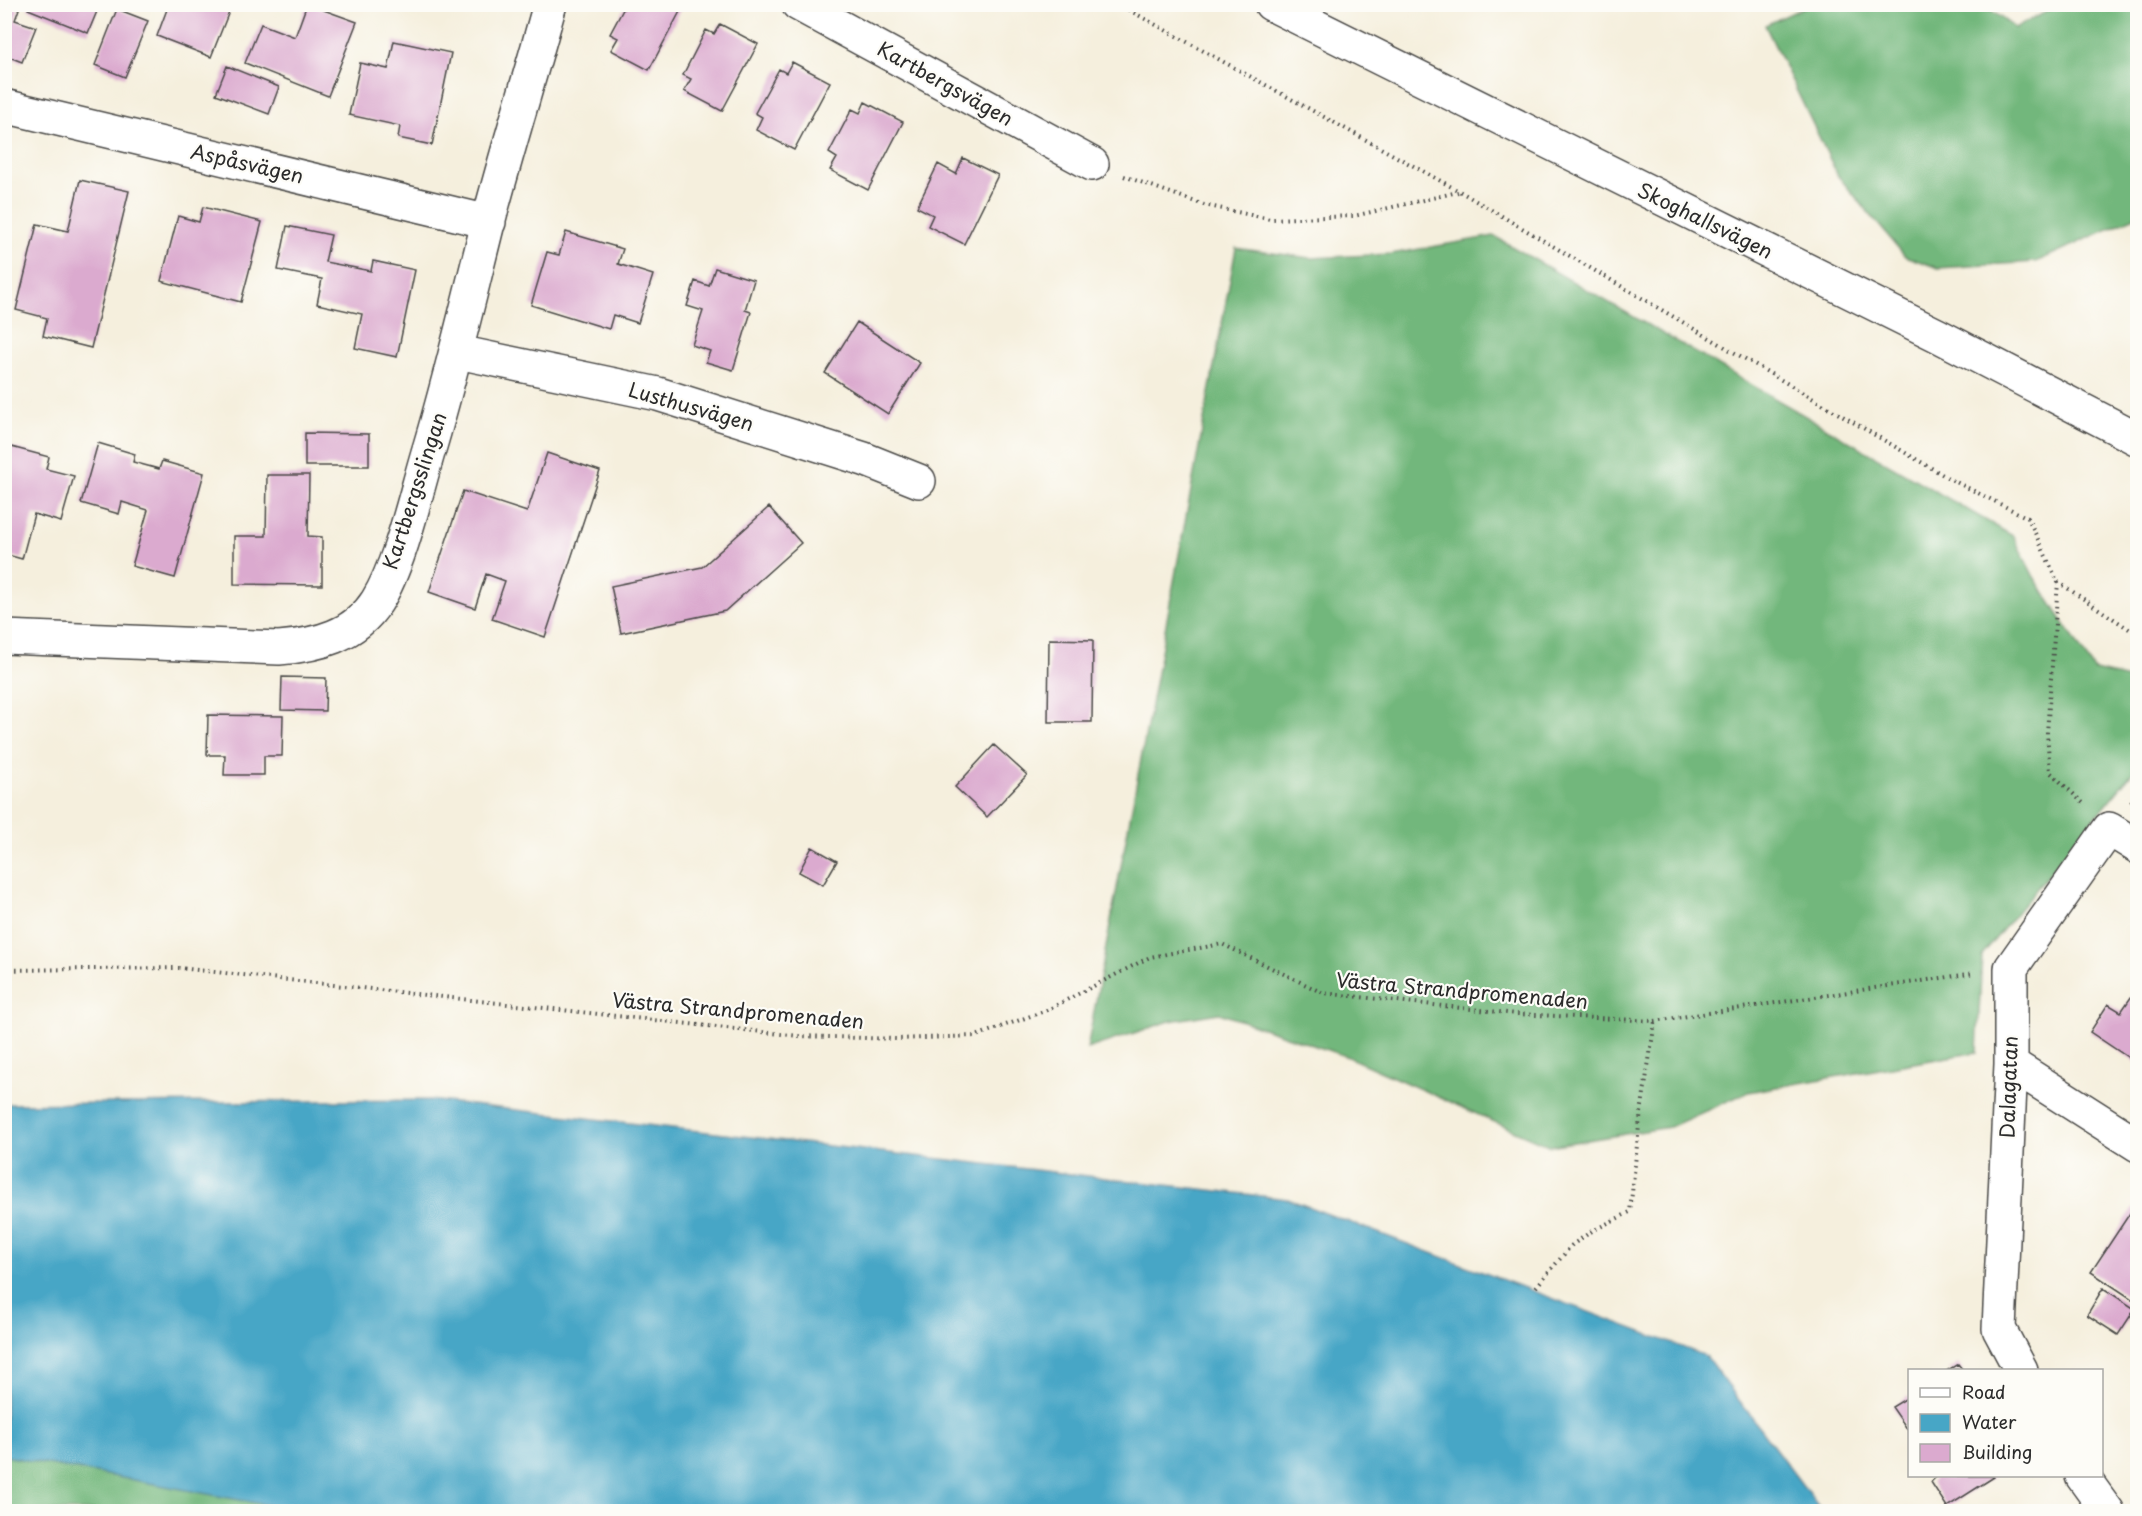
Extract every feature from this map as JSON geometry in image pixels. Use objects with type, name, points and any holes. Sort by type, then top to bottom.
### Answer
[{"type":"street","name":"Kartbergsslingan","points":[[4,637],[279,648],[306,646],[329,640],[356,624],[377,601],[398,553],[458,352],[489,222],[550,4]]},
{"type":"street","name":"Kartbergsvägen","points":[[798,4],[1092,164]]},
{"type":"street","name":"Skoghallsvägen","points":[[1271,4],[1937,335],[2138,439]]},
{"type":"street","name":"Aspåsvägen","points":[[4,106],[489,222]]},
{"type":"street","name":"Lusthusvägen","points":[[458,352],[658,394],[864,459],[919,481]]},
{"type":"street","points":[[2011,968],[2109,829],[2138,847]]},
{"type":"street","name":"Dalagatan","points":[[2011,968],[2011,1064],[1999,1329],[2020,1369]]},
{"type":"street","points":[[2011,1064],[2138,1145]]},
{"type":"street","points":[[2083,1477],[2108,1512]]},
{"type":"path","points":[[1118,4],[1459,191],[1950,479],[2028,518],[2058,582],[2047,733],[2050,772],[2109,829]]},
{"type":"path","points":[[1092,164],[1203,205],[1270,219],[1354,216],[1459,191]]},
{"type":"path","points":[[2058,582],[2138,635]]},
{"type":"path","name":"Västra Strandpromenaden","points":[[4,970],[179,968],[799,1036],[897,1039],[976,1036],[1047,1010],[1150,957],[1222,944],[1323,993],[1517,1014],[1655,1021],[2011,968]]},
{"type":"path","points":[[1536,1287],[1572,1245],[1592,1231],[1630,1212],[1639,1126],[1655,1021]]},
{"type":"green space","points":[[1809,5],[1984,5],[2015,28],[2059,5],[2137,5],[2137,216],[2036,262],[1938,268],[1905,256],[1838,176],[1765,25]]},
{"type":"green space","points":[[1494,236],[2013,536],[2034,577],[2095,671],[2137,681],[2137,767],[1982,955],[1977,1052],[1748,1092],[1670,1127],[1549,1146],[1348,1057],[1219,1013],[1170,1021],[1087,1049],[1236,248],[1310,258],[1391,254]]},
{"type":"green space","points":[[5,1456],[304,1511],[5,1511]]},
{"type":"water","points":[[430,1100],[1288,1199],[1706,1356],[1822,1511],[304,1512],[5,1456],[5,1104]]},
{"type":"building","points":[[4,4],[19,9],[15,20],[36,27],[22,62],[4,55]]},
{"type":"building","points":[[29,4],[100,4],[88,33],[28,9]]},
{"type":"building","points":[[169,4],[232,4],[211,57],[157,36]]},
{"type":"building","points":[[307,4],[357,22],[328,96],[245,63],[261,24],[295,37]]},
{"type":"building","points":[[626,4],[684,4],[649,70],[611,50],[618,38],[610,34]]},
{"type":"building","points":[[117,9],[148,21],[125,77],[95,65]]},
{"type":"building","points":[[720,24],[758,44],[722,111],[684,91],[691,79],[683,75],[706,30],[714,34]]},
{"type":"building","points":[[394,41],[451,53],[432,145],[398,138],[400,126],[349,115],[360,63],[388,69]]},
{"type":"building","points":[[792,62],[830,82],[794,150],[756,130],[762,117],[755,113],[779,69],[786,73]]},
{"type":"building","points":[[227,66],[279,87],[269,114],[216,94]]},
{"type":"building","points":[[865,102],[903,122],[868,190],[830,170],[837,158],[829,153],[852,109],[860,113]]},
{"type":"building","points":[[963,158],[998,175],[964,244],[928,226],[933,215],[917,207],[938,164],[956,174]]},
{"type":"building","points":[[80,180],[129,191],[91,348],[43,336],[47,318],[16,310],[37,224],[68,231]]},
{"type":"building","points":[[203,207],[262,222],[241,302],[161,281],[178,216],[199,222]]},
{"type":"building","points":[[287,226],[331,235],[325,262],[371,271],[373,261],[415,270],[397,357],[355,348],[362,314],[317,304],[322,279],[278,270]]},
{"type":"building","points":[[566,232],[623,249],[618,264],[653,275],[638,323],[613,315],[609,329],[531,305],[547,252],[559,255]]},
{"type":"building","points":[[715,268],[754,280],[745,310],[751,312],[733,370],[706,362],[710,351],[692,345],[703,311],[687,306],[695,281],[709,286]]},
{"type":"building","points":[[857,322],[920,363],[888,414],[825,373]]},
{"type":"building","points":[[305,433],[369,434],[369,466],[305,466]]},
{"type":"building","points":[[98,443],[135,454],[133,462],[159,469],[162,461],[204,473],[175,578],[132,566],[148,510],[122,502],[119,514],[81,503]]},
{"type":"building","points":[[4,445],[49,457],[46,469],[74,476],[61,522],[34,514],[22,559],[4,554]]},
{"type":"building","points":[[547,453],[600,471],[545,637],[492,619],[505,581],[486,574],[475,608],[429,592],[463,491],[527,512]]},
{"type":"building","points":[[267,475],[309,475],[308,536],[322,537],[322,585],[234,584],[234,536],[266,536]]},
{"type":"building","points":[[769,507],[801,543],[725,611],[621,633],[611,586],[702,567]]},
{"type":"building","points":[[1049,639],[1093,640],[1092,722],[1048,722]]},
{"type":"building","points":[[282,677],[326,678],[325,711],[281,710]]},
{"type":"building","points":[[208,715],[283,716],[282,756],[264,756],[264,775],[224,775],[225,755],[207,755]]},
{"type":"building","points":[[994,745],[1027,775],[987,817],[955,787]]},
{"type":"building","points":[[812,847],[837,861],[823,885],[799,872]]},
{"type":"building","points":[[2138,987],[2138,1064],[2090,1032],[2108,1004],[2121,1012]]},
{"type":"building","points":[[2134,1207],[2138,1209],[2138,1303],[2091,1272]]},
{"type":"building","points":[[2103,1288],[2135,1309],[2118,1335],[2087,1315]]},
{"type":"building","points":[[1958,1364],[1962,1369],[1950,1369]]},
{"type":"building","points":[[1908,1397],[1908,1430],[1892,1407]]},
{"type":"building","points":[[1936,1477],[1994,1477],[1947,1507],[1931,1482]]}]
